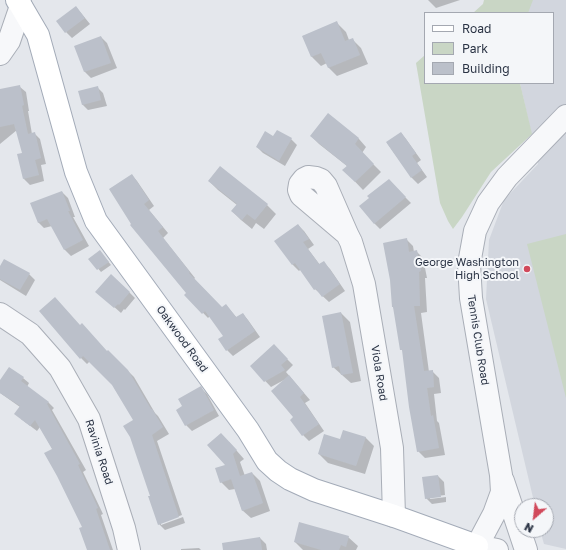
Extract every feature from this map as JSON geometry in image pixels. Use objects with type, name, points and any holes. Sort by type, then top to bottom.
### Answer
[{"type":"main road","name":"Oakwood Road","points":[[19,3],[38,35],[76,172],[96,221],[248,430],[267,461],[290,479],[314,490],[394,516],[483,549]]},
{"type":"street","points":[[0,54],[9,41],[19,3]]},
{"type":"street","name":"Tennis Club Road","points":[[483,549],[502,492],[501,476],[471,298],[469,264],[475,231],[488,203],[507,177],[566,116]]},
{"type":"street","name":"Viola Road","points":[[347,234],[351,242],[364,284],[392,448],[394,516]]},
{"type":"street","name":"Ravinia Road","points":[[0,314],[30,334],[60,368],[89,419],[124,528],[129,550]]},
{"type":"street","name":"Tennis Club Road","points":[[501,476],[526,550]]},
{"type":"shaded area","name":"George Washington High School","points":[[523,0],[566,0],[566,549],[544,544],[542,538],[554,538],[554,498],[533,498],[486,299],[489,240],[504,200],[538,164],[520,84],[554,84],[554,12],[518,12]]},
{"type":"green space","points":[[484,0],[533,0],[528,12],[474,12],[483,4]]},
{"type":"green space","points":[[424,56],[424,84],[520,84],[532,134],[491,172],[453,229],[440,203],[416,63]]},
{"type":"green space","points":[[566,234],[566,398],[527,244]]},
{"type":"building","points":[[76,6],[85,18],[65,33],[56,21]]},
{"type":"building","points":[[337,21],[345,41],[353,38],[360,55],[328,68],[321,53],[311,57],[302,36]]},
{"type":"building","points":[[101,36],[111,63],[84,72],[74,46]]},
{"type":"building","points":[[20,85],[24,105],[22,106],[28,134],[35,132],[41,158],[35,160],[39,175],[23,179],[17,154],[22,153],[14,124],[0,127],[0,89]]},
{"type":"building","points":[[98,86],[101,100],[82,105],[78,91]]},
{"type":"building","points":[[328,113],[359,138],[355,144],[374,164],[355,182],[342,170],[347,166],[310,136]]},
{"type":"building","points":[[277,130],[292,138],[279,161],[256,147],[265,131],[273,136]]},
{"type":"building","points":[[401,132],[416,153],[412,156],[422,170],[411,178],[386,142]]},
{"type":"building","points":[[220,166],[268,204],[255,220],[247,214],[242,220],[231,211],[237,204],[208,181]]},
{"type":"building","points":[[132,174],[149,200],[144,204],[163,227],[158,231],[190,272],[189,273],[222,307],[226,304],[236,317],[243,313],[255,331],[226,351],[218,339],[223,336],[205,311],[202,314],[184,295],[186,293],[130,225],[131,224],[109,189]]},
{"type":"building","points":[[389,179],[406,197],[374,224],[359,206],[369,198],[367,196]]},
{"type":"building","points":[[62,191],[70,211],[68,211],[83,240],[64,250],[47,219],[38,223],[30,203]]},
{"type":"building","points":[[298,224],[309,239],[303,242],[319,264],[324,261],[340,284],[322,297],[316,289],[314,290],[295,263],[292,265],[274,241]]},
{"type":"building","points":[[407,238],[409,252],[417,250],[421,271],[419,272],[420,306],[414,306],[424,371],[433,370],[434,387],[427,388],[431,416],[433,415],[439,448],[417,452],[409,407],[402,350],[400,350],[392,307],[390,280],[383,243]]},
{"type":"building","points":[[100,250],[109,262],[97,270],[88,259]]},
{"type":"building","points":[[4,259],[30,273],[20,290],[0,279],[0,266]]},
{"type":"building","points":[[111,274],[130,292],[119,305],[118,304],[114,308],[95,292]]},
{"type":"building","points":[[55,297],[80,325],[82,323],[107,351],[108,350],[128,370],[163,427],[152,435],[179,517],[158,525],[130,437],[123,426],[133,420],[112,385],[83,356],[80,359],[39,311]]},
{"type":"building","points":[[341,312],[353,373],[341,375],[339,366],[332,368],[322,316]]},
{"type":"building","points":[[274,344],[288,359],[281,365],[285,370],[264,382],[250,366]]},
{"type":"building","points":[[9,367],[24,377],[21,381],[49,402],[47,404],[80,464],[78,465],[98,508],[96,509],[110,550],[87,550],[79,528],[82,527],[44,453],[52,449],[35,420],[30,426],[14,414],[20,406],[0,393],[0,380]]},
{"type":"building","points":[[289,375],[304,393],[300,397],[319,424],[302,436],[290,420],[293,417],[271,391]]},
{"type":"building","points":[[201,386],[214,410],[185,426],[176,410],[182,406],[178,399]]},
{"type":"building","points":[[343,430],[366,437],[356,466],[318,454],[324,434],[340,439]]},
{"type":"building","points":[[221,433],[237,450],[233,454],[240,476],[252,472],[263,503],[242,511],[231,479],[220,483],[215,468],[225,465],[207,445]]},
{"type":"building","points":[[438,475],[441,497],[425,499],[422,477]]},
{"type":"building","points":[[299,522],[349,536],[346,547],[341,545],[339,550],[321,550],[294,542]]},
{"type":"building","points":[[260,537],[262,550],[223,550],[222,543]]},
{"type":"place","name":"George Washington High School","points":[[527,269]]}]
